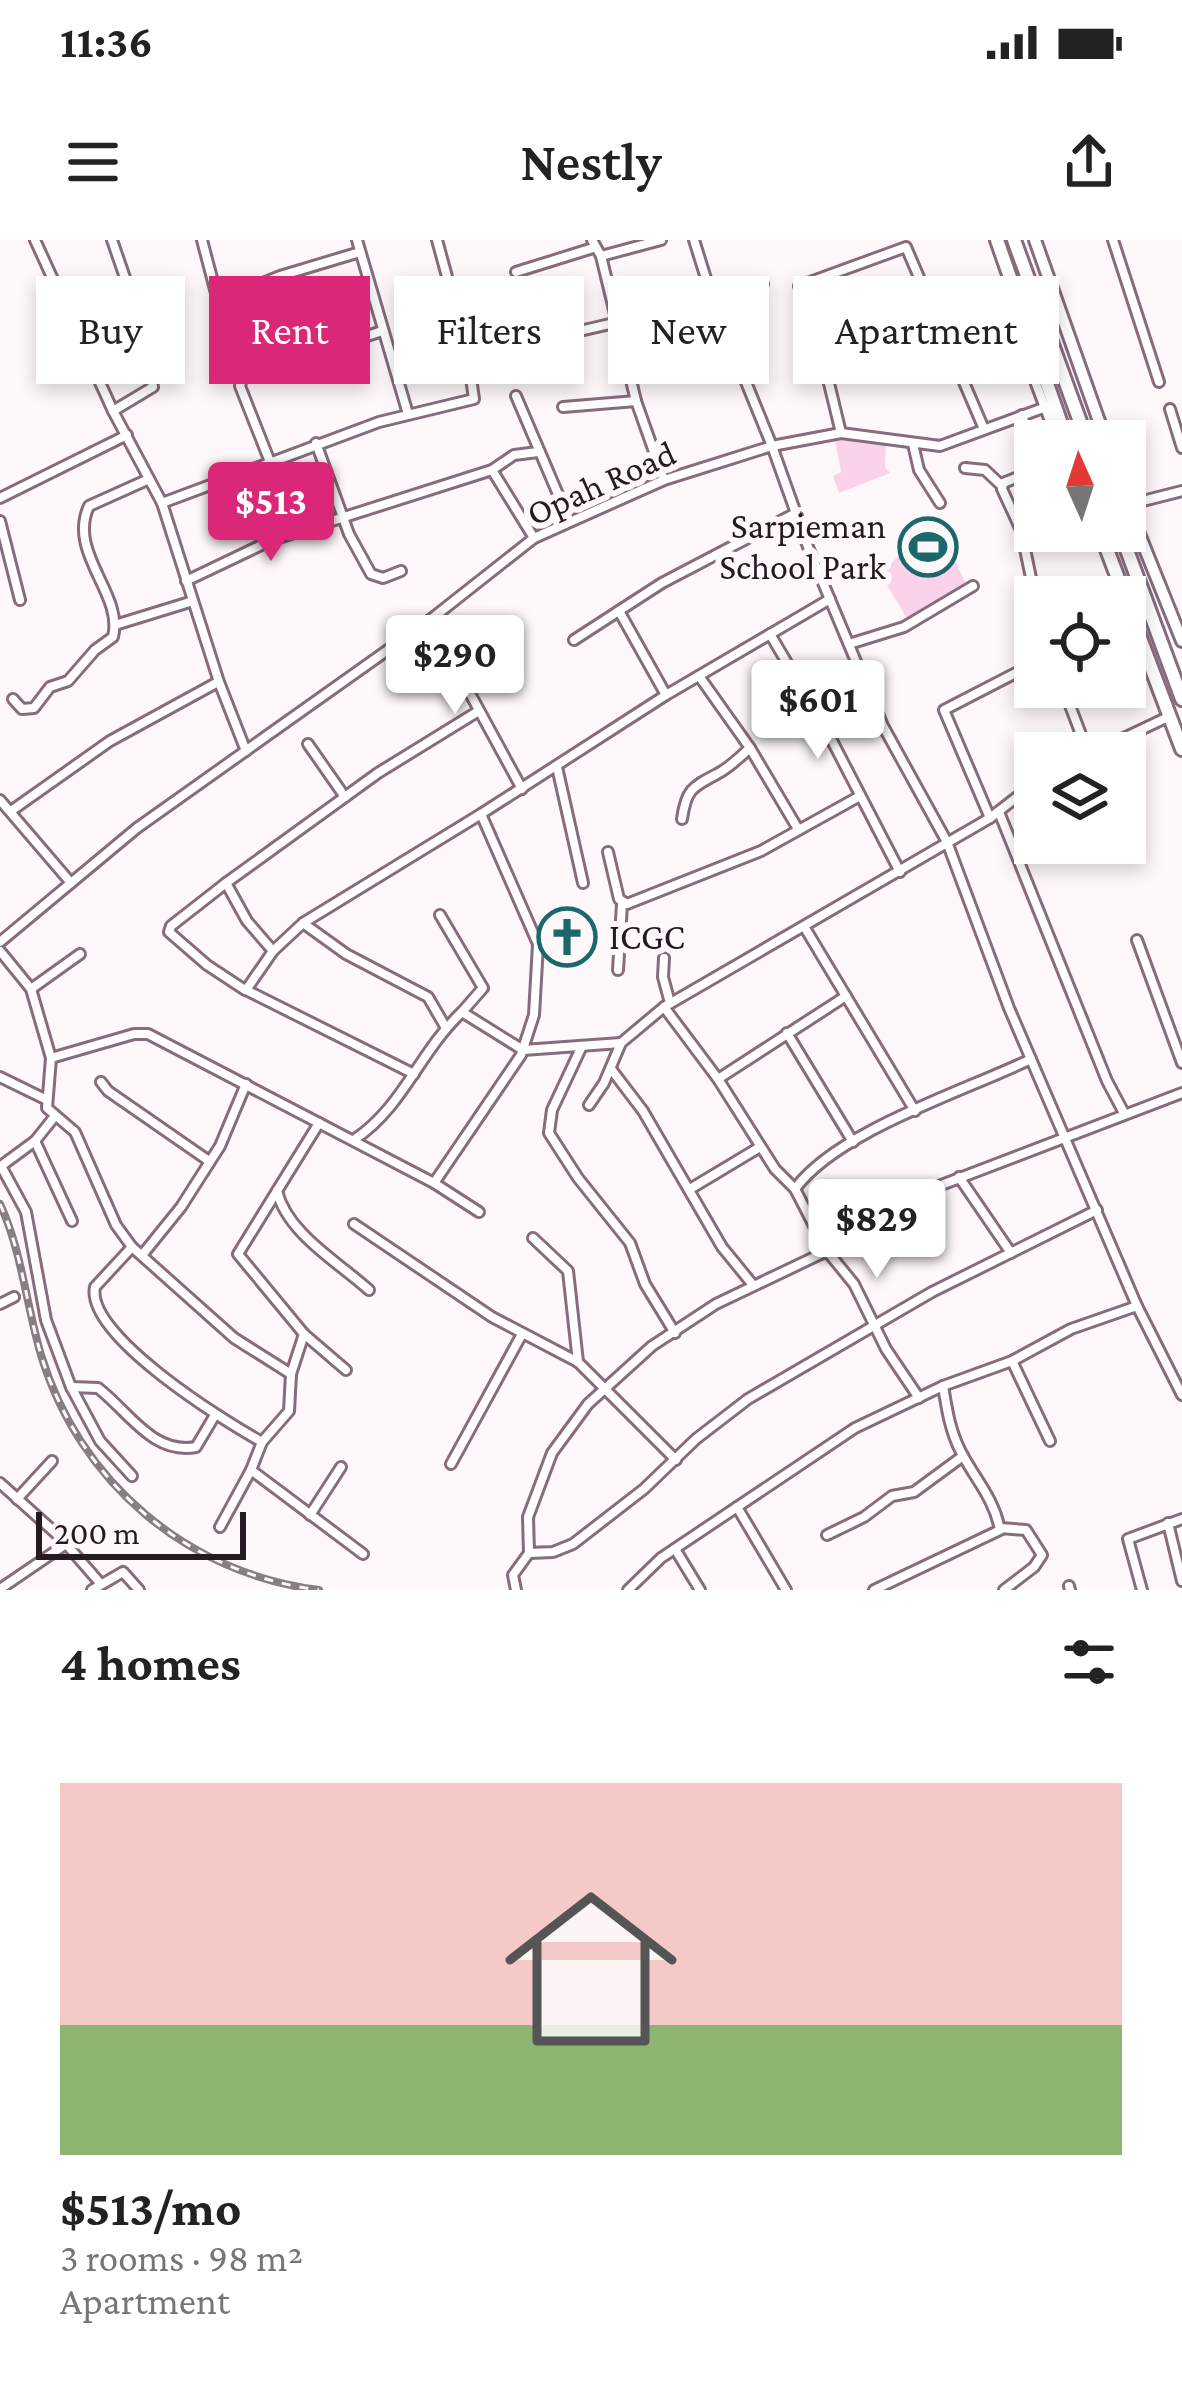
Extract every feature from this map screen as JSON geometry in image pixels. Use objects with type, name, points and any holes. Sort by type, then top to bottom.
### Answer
[{"type":"highway","points":[[997,240],[1057,420]]},
{"type":"highway","points":[[1015,240],[1079,420]]},
{"type":"highway","points":[[1128,552],[1182,699]]},
{"type":"highway","points":[[1146,653],[1182,749]]},
{"type":"main road","points":[[1035,240],[1099,420]]},
{"type":"main road","points":[[1146,549],[1182,641]]},
{"type":"street","points":[[35,240],[113,411],[162,503],[246,751]]},
{"type":"street","points":[[112,240],[141,325],[153,387],[113,411]]},
{"type":"street","points":[[202,240],[211,276]]},
{"type":"street","points":[[357,240],[407,414]]},
{"type":"street","points":[[437,240],[447,276]]},
{"type":"street","points":[[516,272],[595,248],[661,240]]},
{"type":"street","points":[[694,240],[705,276]]},
{"type":"street","points":[[1113,240],[1159,382]]},
{"type":"street","points":[[824,276],[901,245],[909,250],[920,276]]},
{"type":"street","points":[[595,248],[608,292]]},
{"type":"street","points":[[280,276],[360,253]]},
{"type":"street","points":[[370,336],[382,332]]},
{"type":"street","points":[[240,384],[270,462]]},
{"type":"street","points":[[162,503],[316,443],[474,399],[472,384]]},
{"type":"street","points":[[632,384],[664,480]]},
{"type":"street","points":[[747,384],[794,514],[884,726],[947,842],[1065,1140],[1136,1306],[1182,1395]]},
{"type":"street","points":[[829,384],[841,433]]},
{"type":"street","points":[[965,384],[984,429]]},
{"type":"street","points":[[1041,384],[1050,406]]},
{"type":"street","points":[[516,396],[569,520]]},
{"type":"street","points":[[563,407],[636,401]]},
{"type":"street","name":"Opah Road","points":[[0,942],[137,828],[430,620],[534,538],[569,520],[664,480],[772,446],[841,433],[940,446],[1050,406]]},
{"type":"street","points":[[1170,409],[1182,448]]},
{"type":"street","points":[[1002,486],[1026,474],[1033,462],[1022,415]]},
{"type":"street","points":[[0,498],[127,435]]},
{"type":"street","points":[[316,443],[341,515],[370,574],[383,578],[401,571]]},
{"type":"street","points":[[913,444],[919,470],[940,503]]},
{"type":"street","points":[[186,581],[272,540],[491,470],[514,455],[538,452]]},
{"type":"street","points":[[965,468],[985,470],[1002,486],[1022,530],[1031,576]]},
{"type":"street","points":[[491,470],[534,538]]},
{"type":"street","points":[[13,699],[22,709],[34,708],[50,687],[68,682],[113,637],[116,625],[89,558],[85,513],[89,506],[149,479]]},
{"type":"street","points":[[1146,498],[1182,490]]},
{"type":"street","points":[[574,640],[704,560],[794,514]]},
{"type":"street","points":[[0,520],[20,600]]},
{"type":"street","points":[[849,644],[904,626],[974,586]]},
{"type":"street","points":[[246,990],[273,951],[303,923],[666,695],[830,599]]},
{"type":"street","points":[[116,625],[193,601]]},
{"type":"street","points":[[619,611],[666,695]]},
{"type":"street","points":[[430,620],[522,789]]},
{"type":"street","points":[[770,634],[900,872]]},
{"type":"street","points":[[1014,674],[944,710],[995,815],[1124,1113]]},
{"type":"street","points":[[699,676],[750,748],[798,829]]},
{"type":"street","points":[[11,811],[110,741],[219,682]]},
{"type":"street","points":[[414,1074],[246,990],[169,932],[345,797],[478,712]]},
{"type":"street","points":[[1135,732],[1170,716]]},
{"type":"street","points":[[308,744],[345,797]]},
{"type":"street","points":[[682,819],[684,798],[692,785],[723,771],[750,748]]},
{"type":"street","points":[[557,767],[583,883]]},
{"type":"street","points":[[622,904],[741,860],[860,796]]},
{"type":"street","points":[[0,800],[70,883]]},
{"type":"street","points":[[589,1105],[621,1043],[667,1005],[900,872],[1014,800]]},
{"type":"street","points":[[434,1184],[523,1050],[534,1015],[538,944],[481,814]]},
{"type":"street","points":[[608,852],[622,904],[618,970]]},
{"type":"street","points":[[226,884],[247,921],[273,951]]},
{"type":"street","points":[[355,1139],[392,1109],[446,1028],[483,988],[440,915]]},
{"type":"street","points":[[303,923],[346,954],[428,997],[446,1028]]},
{"type":"street","points":[[805,928],[915,1111]]},
{"type":"street","points":[[1137,940],[1182,1063]]},
{"type":"street","points":[[0,951],[31,989],[50,1058],[47,1108],[75,1132],[116,1225],[132,1247],[234,1337],[291,1374]]},
{"type":"street","points":[[31,989],[80,954]]},
{"type":"street","points":[[664,958],[667,1005],[760,1147],[795,1189],[827,1251],[854,1284],[919,1398]]},
{"type":"street","points":[[718,1079],[846,996]]},
{"type":"street","points":[[462,1012],[523,1050],[621,1043]]},
{"type":"street","points":[[50,1058],[141,1033],[355,1139],[478,1212]]},
{"type":"street","points":[[787,1034],[853,1142]]},
{"type":"street","points":[[583,1046],[552,1110],[549,1133],[630,1243],[645,1284],[675,1333]]},
{"type":"street","points":[[795,1189],[853,1142],[1031,1059]]},
{"type":"street","points":[[611,1069],[643,1111],[722,1247],[753,1285]]},
{"type":"street","points":[[0,1077],[45,1099]]},
{"type":"street","points":[[101,1082],[209,1161]]},
{"type":"street","points":[[143,1254],[181,1207],[220,1146],[246,1084]]},
{"type":"street","points":[[516,1590],[513,1575],[529,1553],[528,1516],[553,1453],[571,1424],[652,1346],[753,1285],[827,1251],[959,1177],[1182,1094]]},
{"type":"street","points":[[55,1116],[35,1141],[1,1165],[26,1212],[46,1320],[71,1387],[100,1441],[132,1476]]},
{"type":"street","points":[[319,1123],[238,1254],[304,1334],[346,1370]]},
{"type":"street","points":[[35,1141],[72,1221]]},
{"type":"street","points":[[690,1189],[760,1147]]},
{"type":"street","points":[[959,1177],[1010,1253]]},
{"type":"street","points":[[277,1190],[281,1206],[295,1223],[369,1290]]},
{"type":"street","points":[[529,1553],[554,1552],[573,1544],[748,1399],[932,1292],[1097,1210]]},
{"type":"street","points":[[354,1224],[522,1334],[578,1363],[676,1460]]},
{"type":"street","points":[[533,1238],[568,1271],[578,1363]]},
{"type":"street","points":[[132,1247],[95,1287],[95,1307],[115,1334],[215,1415],[262,1442]]},
{"type":"street","points":[[0,1304],[14,1297]]},
{"type":"street","points":[[628,1590],[675,1549],[855,1429],[943,1386],[1012,1361],[1071,1329],[1136,1306]]},
{"type":"street","points":[[220,1527],[262,1442],[289,1411],[291,1374],[304,1334]]},
{"type":"street","points":[[451,1464],[522,1334]]},
{"type":"street","points":[[1012,1361],[1050,1441]]},
{"type":"street","points":[[874,1590],[998,1534],[1000,1528],[982,1482],[963,1456],[949,1423],[943,1386]]},
{"type":"street","points":[[71,1387],[98,1388],[155,1442],[189,1450],[196,1448],[215,1415]]},
{"type":"street","points":[[827,1535],[892,1496],[914,1492],[963,1456]]},
{"type":"street","points":[[17,1499],[52,1461]]},
{"type":"street","points":[[310,1515],[341,1467]]},
{"type":"street","points":[[251,1470],[363,1554]]},
{"type":"street","points":[[0,1483],[66,1544],[96,1586],[123,1571],[139,1590]]},
{"type":"street","points":[[736,1507],[786,1590]]},
{"type":"street","points":[[1142,1590],[1128,1539],[1182,1519]]},
{"type":"street","points":[[1168,1523],[1182,1581]]},
{"type":"street","points":[[1000,1528],[1026,1531],[1042,1556],[1004,1590]]},
{"type":"street","points":[[0,1588],[66,1544]]},
{"type":"street","points":[[675,1549],[700,1590]]},
{"type":"shaded area","points":[[834,435],[886,445],[885,467],[890,473],[839,493],[833,476],[841,472]]},
{"type":"shaded area","name":"Sarpieman School Park","points":[[937,522],[965,582],[909,622],[880,573]]},
{"type":"railway","points":[[0,1204],[19,1259],[41,1355],[59,1401],[82,1443],[111,1481],[183,1542],[225,1564],[319,1590]]},
{"type":"place","name":"Sarpieman School Park","points":[[928,547]]},
{"type":"place","name":"ICGC","points":[[567,937]]}]
